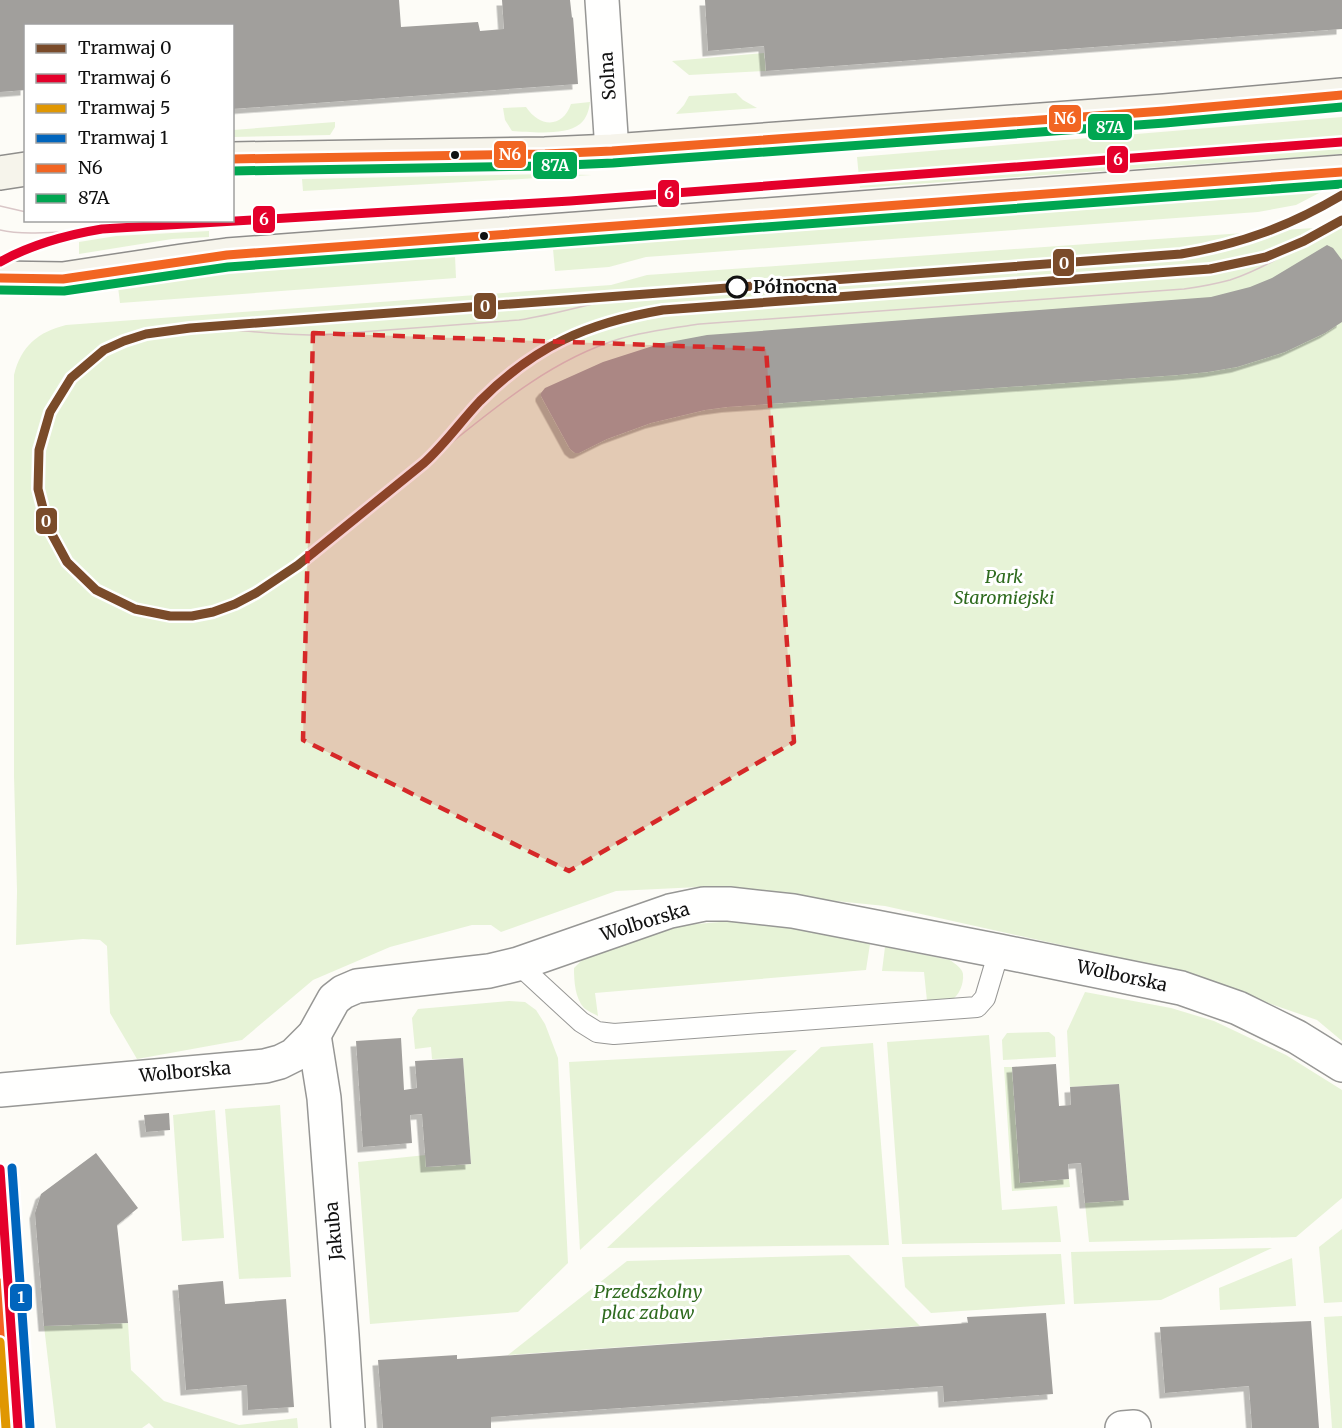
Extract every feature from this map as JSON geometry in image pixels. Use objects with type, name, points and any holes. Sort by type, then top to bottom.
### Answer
[{"type":"main road","points":[[234,159],[612,151],[1095,117],[1342,95]]},
{"type":"main road","points":[[0,173],[24,169]]},
{"type":"main road","points":[[0,278],[63,279],[227,255],[1342,172]]},
{"type":"street","name":"Solna","points":[[602,0],[612,151]]},
{"type":"street","name":"Wolborska","points":[[0,1090],[265,1066],[294,1055],[314,1035],[334,999],[357,986],[478,973],[518,964],[670,911],[704,904],[729,904],[793,911],[1181,988],[1238,1008],[1297,1037],[1342,1065]]},
{"type":"street","name":"Jakuba","points":[[314,1035],[325,1110],[348,1428]]},
{"type":"lane","points":[[518,964],[581,1022],[597,1032],[614,1034],[977,1007],[985,998],[999,951]]},
{"type":"highlighted area","points":[[313,333],[766,349],[794,742],[569,871],[303,740]]},
{"type":"green space","points":[[764,53],[766,71],[689,75],[672,61]]},
{"type":"green space","points":[[736,93],[757,108],[676,114],[689,96]]},
{"type":"green space","points":[[590,102],[587,114],[580,124],[574,128],[557,132],[512,131],[505,120],[503,108],[526,107],[538,119],[551,122],[563,118],[571,104]]},
{"type":"green space","points":[[1342,117],[1342,154],[860,188],[857,157]]},
{"type":"green space","points":[[335,122],[330,135],[234,137],[234,130]]},
{"type":"green space","points":[[592,175],[303,191],[302,179]]},
{"type":"green space","points":[[1321,192],[1296,205],[1258,212],[646,257],[609,267],[555,271],[553,249]]},
{"type":"green space","name":"Park Staromiejski","points":[[1342,226],[1342,1041],[1317,1020],[1170,969],[885,906],[699,887],[616,891],[501,932],[491,925],[472,925],[390,947],[313,980],[242,1040],[137,1059],[110,1013],[107,946],[100,940],[83,939],[16,945],[14,375],[26,348],[39,336],[66,325],[611,285],[647,275]]},
{"type":"green space","points":[[209,231],[209,237],[172,239],[79,254],[79,242],[116,236]]},
{"type":"green space","points":[[455,256],[456,278],[120,303],[118,287],[198,274]]},
{"type":"green space","points":[[732,921],[795,927],[870,944],[866,970],[595,993],[598,1016],[581,1004],[576,989],[574,968],[583,959],[673,926]]},
{"type":"green space","points":[[885,947],[950,960],[960,968],[963,974],[959,993],[948,1001],[927,1001],[924,972],[882,971]]},
{"type":"green space","points":[[1085,992],[1171,1008],[1214,1021],[1286,1055],[1342,1090],[1342,1198],[1296,1237],[1089,1242],[1085,1203],[1129,1199],[1119,1084],[1070,1087],[1067,1031]]},
{"type":"green space","points":[[509,1001],[525,1002],[536,1010],[545,1024],[558,1058],[568,1263],[518,1312],[370,1324],[358,1162],[426,1155],[427,1167],[471,1164],[463,1058],[432,1059],[431,1047],[415,1049],[412,1018],[418,1009]]},
{"type":"green space","points":[[1049,1032],[1055,1037],[1056,1057],[1003,1060],[1002,1040],[1007,1033]]},
{"type":"green space","points":[[989,1035],[1002,1210],[1057,1206],[1061,1242],[902,1244],[887,1042]]},
{"type":"green space","points":[[873,1043],[889,1245],[607,1248],[821,1047]]},
{"type":"green space","points":[[797,1050],[580,1250],[569,1062]]},
{"type":"green space","points":[[1004,1067],[1012,1067],[1020,1183],[1069,1179],[1070,1187],[1012,1191]]},
{"type":"green space","points":[[280,1105],[291,1277],[239,1279],[225,1109]]},
{"type":"green space","points":[[215,1110],[224,1238],[182,1241],[173,1115]]},
{"type":"green space","points":[[1342,1229],[1342,1302],[1324,1303],[1319,1247]]},
{"type":"green space","points":[[1272,1248],[1161,1300],[1074,1304],[1071,1252]]},
{"type":"green space","points":[[1061,1254],[1065,1304],[931,1313],[905,1287],[902,1257]]},
{"type":"green space","name":"Przedszkolny plac zabaw","points":[[849,1255],[920,1326],[508,1355],[627,1261]]},
{"type":"green space","points":[[1292,1258],[1296,1306],[1220,1310],[1219,1288]]},
{"type":"green space","points":[[1342,1316],[1342,1428],[1332,1428],[1324,1317]]},
{"type":"green space","points":[[128,1323],[131,1370],[164,1401],[239,1425],[297,1418],[298,1428],[154,1428],[149,1423],[142,1428],[56,1428],[44,1326]]},
{"type":"building","points":[[0,0],[399,0],[401,27],[478,22],[480,31],[504,29],[502,0],[570,0],[578,84],[234,109],[234,24],[24,24],[24,90],[0,92]]},
{"type":"building","points":[[705,0],[1342,0],[1342,29],[766,71],[764,46],[708,51]]},
{"type":"building","points":[[1327,245],[1333,248],[1342,260],[1342,322],[1325,333],[1285,352],[1237,367],[1178,375],[727,407],[651,423],[607,439],[579,453],[570,449],[541,396],[545,388],[603,362],[659,344],[707,335],[1211,297],[1250,287],[1272,278]]},
{"type":"building","points":[[401,1038],[404,1090],[417,1088],[415,1061],[463,1058],[471,1164],[426,1167],[422,1114],[410,1115],[412,1143],[363,1147],[356,1041]]},
{"type":"building","points":[[1056,1064],[1059,1106],[1071,1105],[1070,1087],[1119,1084],[1129,1200],[1085,1203],[1081,1163],[1068,1164],[1069,1179],[1020,1183],[1012,1067]]},
{"type":"building","points":[[169,1113],[170,1130],[146,1132],[144,1115]]},
{"type":"building","points":[[96,1153],[138,1208],[117,1225],[128,1323],[44,1326],[35,1213],[41,1194]]},
{"type":"building","points":[[223,1281],[225,1304],[286,1299],[294,1407],[248,1410],[247,1385],[186,1390],[178,1285]]},
{"type":"building","points":[[1046,1313],[1053,1394],[944,1402],[943,1386],[491,1417],[491,1428],[383,1428],[378,1360],[457,1355],[457,1359],[968,1323],[967,1317]]},
{"type":"building","points":[[1311,1321],[1319,1428],[1252,1428],[1249,1386],[1165,1393],[1160,1327]]},
{"type":"tram line","name":"6","points":[[234,221],[570,201],[1342,142]]},
{"type":"tram line","name":"0","points":[[1342,195],[1284,225],[1224,245],[1181,254],[190,328],[146,334],[104,350],[71,378],[50,412],[39,450],[38,489],[48,527],[67,562],[96,590],[135,609],[170,616],[192,616],[213,612],[256,593],[298,565],[424,463],[480,401],[521,365],[542,351],[586,330],[636,315],[663,310],[1210,269],[1266,257],[1304,241],[1342,220]]},
{"type":"tram line","points":[[0,206],[24,212]]},
{"type":"tram line","name":"6","points":[[0,262],[50,241],[102,229],[219,222]]},
{"type":"tram line","points":[[0,230],[36,233],[102,229]]},
{"type":"tram line","points":[[416,471],[487,414],[537,378],[590,350],[629,336],[700,324],[1190,288],[1242,276],[1278,259],[1322,232]]},
{"type":"tram line","points":[[190,328],[321,335],[519,320],[637,295]]},
{"type":"tram line","name":"1","points":[[12,1168],[30,1427]]},
{"type":"tram line","name":"6","points":[[0,1169],[18,1428]]},
{"type":"tram line","name":"5","points":[[0,1342],[6,1428]]},
{"type":"transit line","name":"N6","points":[[234,159],[612,151],[1164,111],[1342,95]]},
{"type":"transit line","name":"87A","points":[[234,171],[613,163],[1165,123],[1342,107]]},
{"type":"transit line","name":"N6","points":[[0,278],[63,279],[227,255],[1342,172]]},
{"type":"transit line","name":"87A","points":[[0,290],[64,291],[228,267],[1342,184]]},
{"type":"transit line","name":"N6","points":[[0,1283],[10,1428]]},
{"type":"place","name":"Północna","points":[[737,287]]}]
